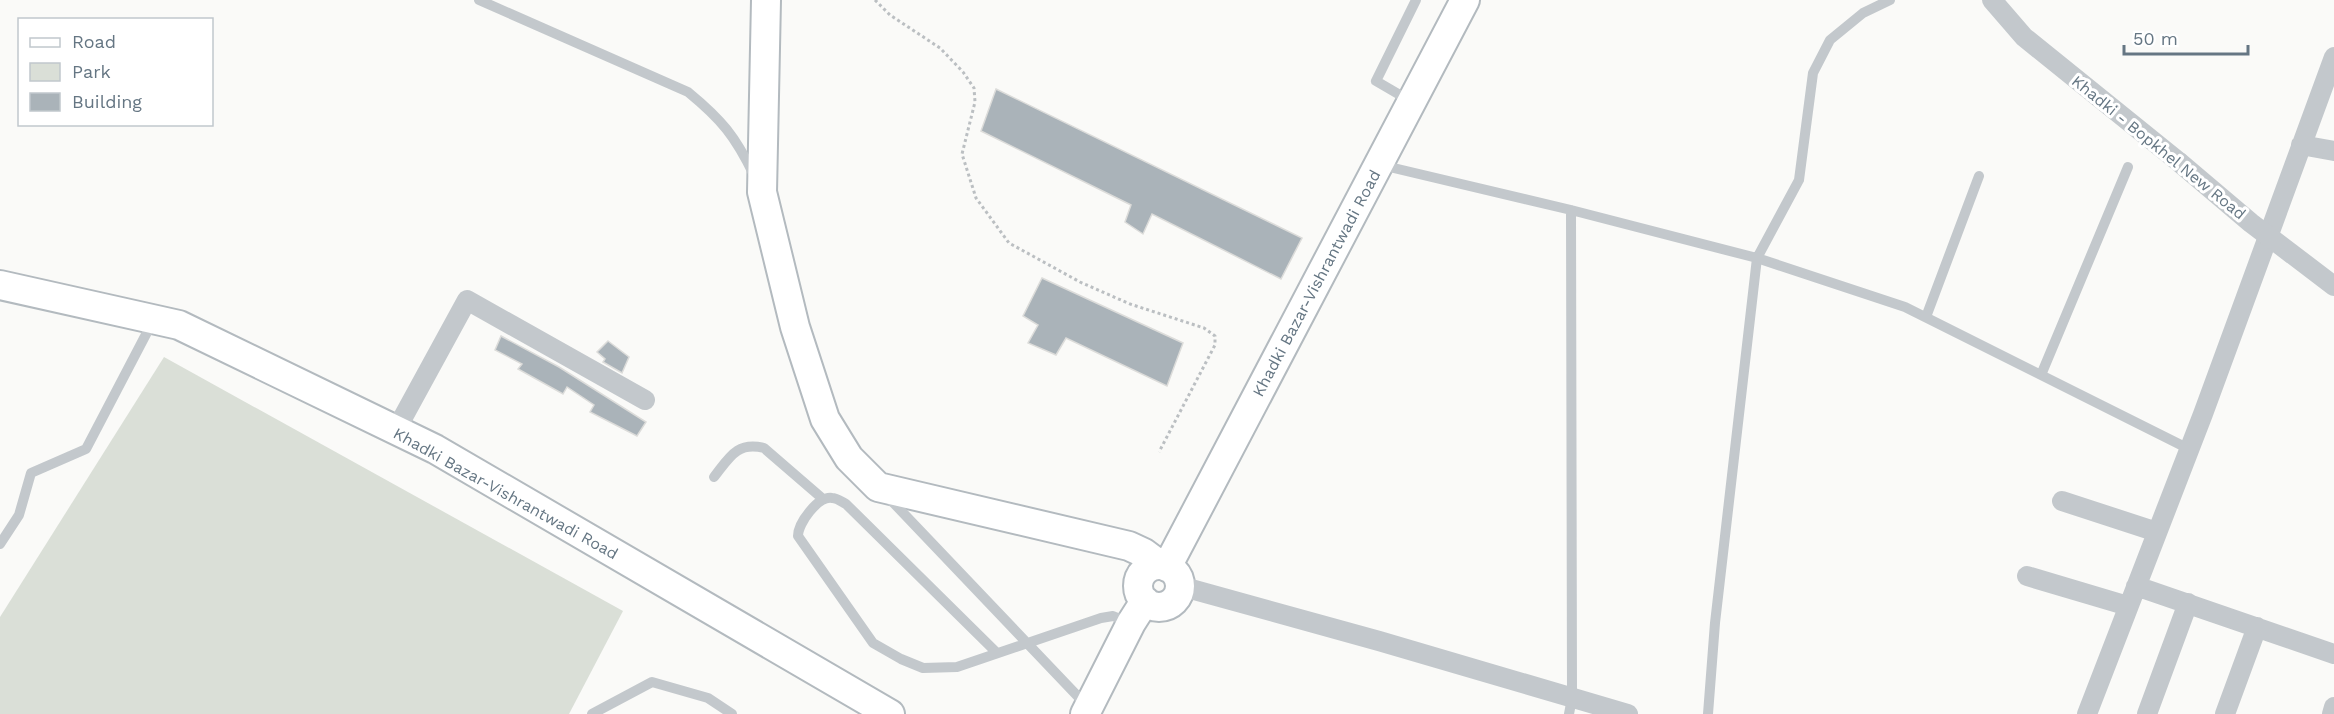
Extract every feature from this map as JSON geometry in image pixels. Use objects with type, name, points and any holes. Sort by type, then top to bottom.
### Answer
[{"type":"street","points":[[766,0],[762,192],[795,327],[825,419],[849,458],[878,487],[1129,546],[1144,553],[1169,573]]},
{"type":"street","name":"Khadki Bazar-Vishrantwadi Road","points":[[1169,573],[1465,0]]},
{"type":"street","name":"Khadki - Bopkhel New Road","points":[[1992,0],[2024,36],[2251,223],[2334,286]]},
{"type":"street","points":[[2087,714],[2332,66]]},
{"type":"street","points":[[2301,146],[2334,151]]},
{"type":"street","name":"Khadki Bazar-Vishrantwadi Road","points":[[0,285],[179,325],[435,449],[890,714]]},
{"type":"street","points":[[396,430],[467,300],[645,400]]},
{"type":"street","points":[[2062,501],[2157,532]]},
{"type":"street","points":[[1087,711],[1138,612],[1140,578],[1151,567],[1570,706],[1628,714]]},
{"type":"street","points":[[2027,576],[2128,606]]},
{"type":"street","points":[[2136,586],[2334,654]]},
{"type":"street","points":[[2147,714],[2188,603]]},
{"type":"street","points":[[2225,714],[2257,627]]},
{"type":"street","points":[[2332,714],[2334,707]]},
{"type":"lane","points":[[479,0],[688,92],[713,112],[738,143],[762,192]]},
{"type":"lane","points":[[1412,102],[1376,81],[1416,0]]},
{"type":"lane","points":[[1708,714],[1715,623],[1757,258],[1799,180],[1813,73],[1830,40],[1863,13],[1890,0]]},
{"type":"lane","points":[[1379,165],[1571,210],[1757,258],[1905,307],[2189,449]]},
{"type":"lane","points":[[2041,375],[2128,167]]},
{"type":"lane","points":[[1926,317],[1979,176]]},
{"type":"lane","points":[[1570,706],[1571,210]]},
{"type":"lane","points":[[0,544],[19,516],[31,473],[86,449],[154,319]]},
{"type":"lane","points":[[714,477],[736,452],[753,445],[764,448],[823,499]]},
{"type":"lane","points":[[878,487],[1029,644],[1087,711]]},
{"type":"lane","points":[[997,653],[846,504],[834,497],[823,499],[802,520],[798,536],[873,643],[923,668],[957,667],[1101,618],[1138,612]]},
{"type":"lane","points":[[592,714],[652,682],[708,698],[732,714]]},
{"type":"path","points":[[875,0],[890,15],[940,48],[963,72],[974,88],[975,102],[962,154],[976,198],[1009,243],[1080,282],[1130,304],[1204,328],[1215,336],[1215,345],[1159,452]]},
{"type":"green space","points":[[164,357],[623,611],[569,714],[0,714],[0,617]]},
{"type":"building","points":[[996,89],[1302,238],[1281,279],[1152,214],[1143,234],[1125,222],[1131,205],[981,131]]},
{"type":"building","points":[[1042,278],[1183,343],[1167,386],[1066,338],[1056,355],[1028,343],[1038,325],[1023,316]]},
{"type":"building","points":[[501,336],[559,367],[646,422],[637,436],[590,412],[594,405],[567,387],[563,394],[518,369],[522,364],[495,350]]},
{"type":"building","points":[[608,341],[629,357],[622,373],[603,362],[605,359],[597,352]]}]
